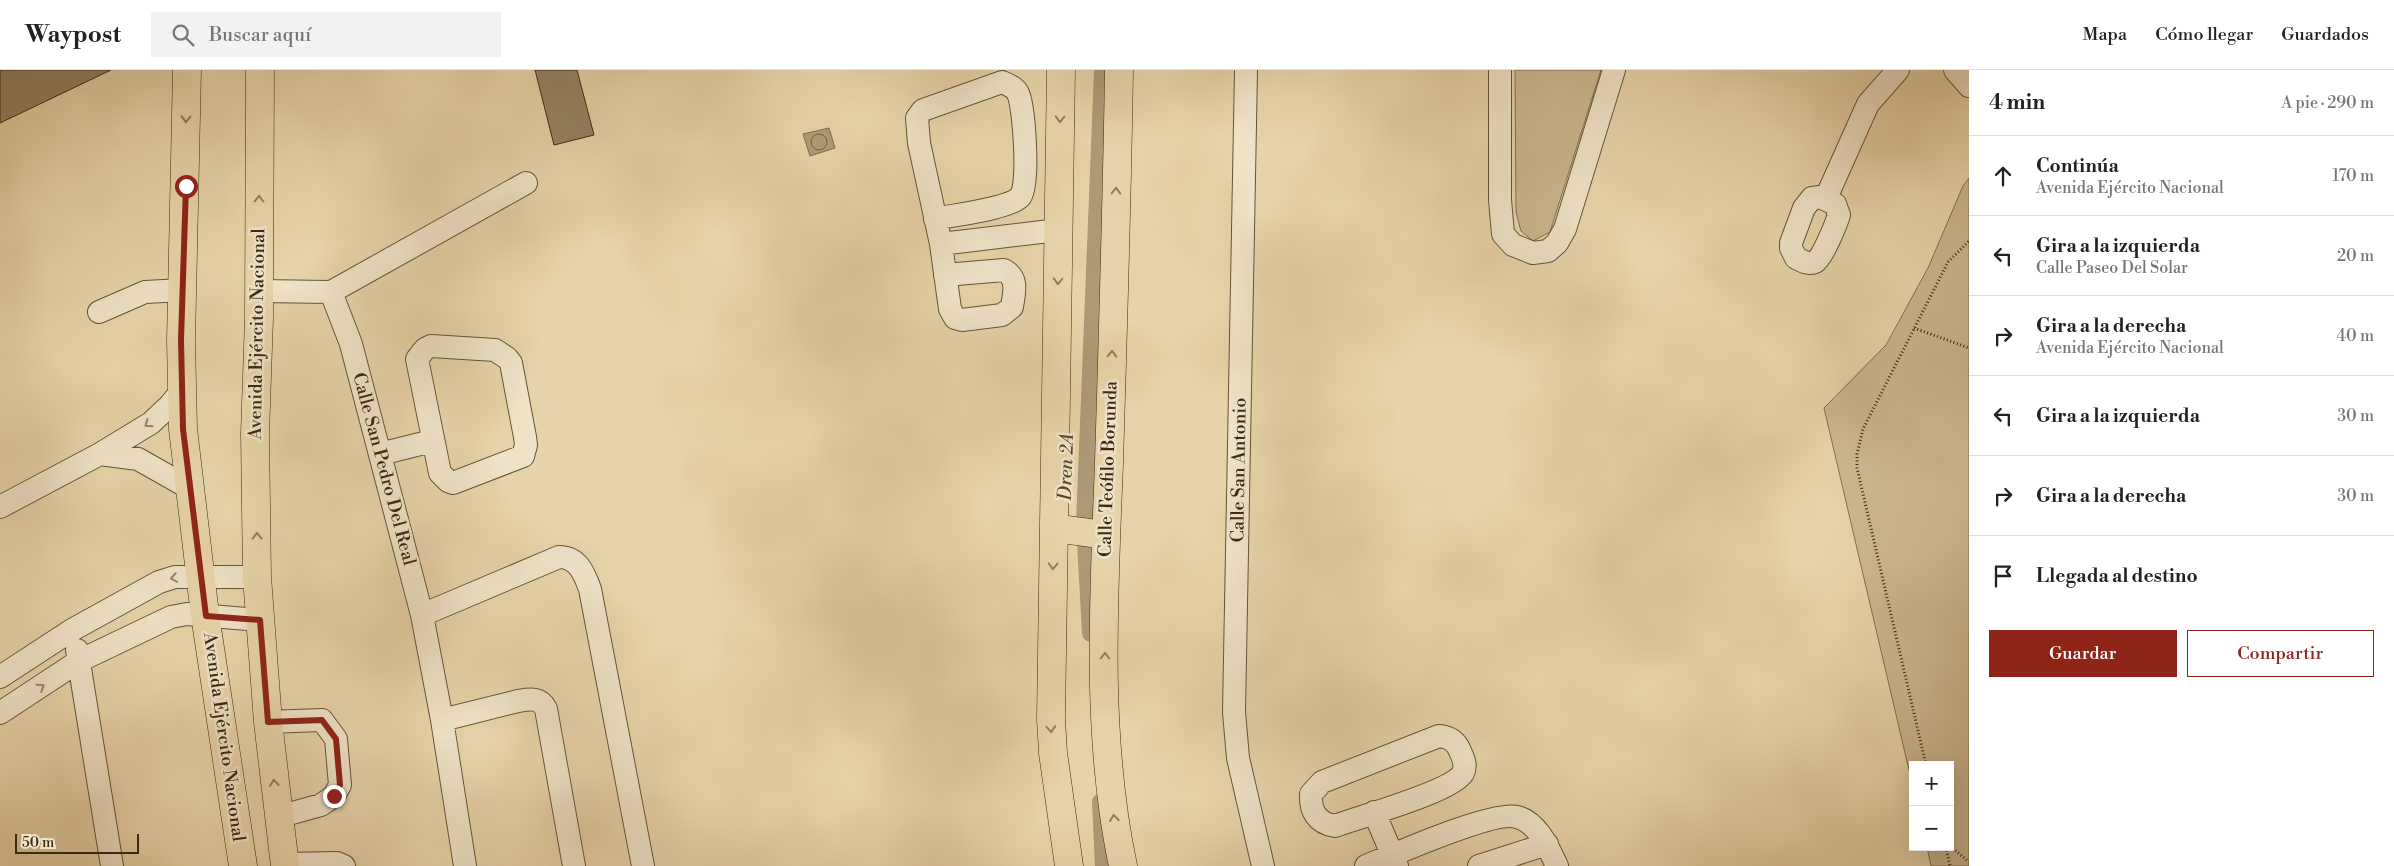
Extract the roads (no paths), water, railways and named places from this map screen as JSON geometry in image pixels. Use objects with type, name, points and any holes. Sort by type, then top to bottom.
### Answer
[{"type":"main road","name":"Avenida Ejército Nacional","points":[[187,70],[183,290],[183,429],[206,616],[243,866]]},
{"type":"main road","name":"Avenida Ejército Nacional","points":[[260,70],[255,434],[257,577],[268,722],[285,865]]},
{"type":"main road","points":[[1061,70],[1058,230],[1060,528],[1051,719],[1053,753],[1070,866]]},
{"type":"main road","name":"Calle Teófilo Borunda","points":[[1119,70],[1101,535],[1104,703],[1115,826],[1123,866]]},
{"type":"main road","points":[[1060,528],[1101,535]]},
{"type":"street","name":"Calle San Antonio","points":[[1246,70],[1234,712],[1238,758],[1263,866]]},
{"type":"street","points":[[1500,70],[1500,200],[1503,234],[1513,245],[1532,253],[1548,251],[1565,229],[1614,70]]},
{"type":"street","points":[[1826,198],[1868,104],[1898,70]]},
{"type":"street","points":[[1955,70],[1969,86]]},
{"type":"street","points":[[935,219],[1002,205],[1019,198],[1024,192],[1025,148],[1019,95],[1009,85],[1002,82],[923,110],[920,113],[917,125],[919,143],[935,219],[941,244],[945,275]]},
{"type":"street","points":[[258,291],[331,292],[526,183]]},
{"type":"street","points":[[941,244],[1058,230]]},
{"type":"street","points":[[99,312],[145,292],[183,290]]},
{"type":"street","name":"Calle San Pedro Del Real","points":[[331,292],[351,344],[422,615],[442,720],[465,866]]},
{"type":"street","points":[[431,346],[495,350],[508,358],[511,363],[525,437],[526,450],[523,456],[453,483],[440,473],[432,441],[419,375],[417,359],[420,354],[431,346]]},
{"type":"street","points":[[0,507],[100,454],[151,423],[170,405],[182,389]]},
{"type":"street","points":[[380,454],[432,441]]},
{"type":"street","points":[[100,454],[138,459],[154,466],[190,489]]},
{"type":"street","points":[[422,615],[558,557],[568,557],[575,560],[590,589],[643,866]]},
{"type":"street","points":[[0,677],[72,630],[159,582],[175,577],[257,577]]},
{"type":"street","points":[[0,714],[79,661],[171,617],[187,614],[260,620]]},
{"type":"street","points":[[72,630],[79,661],[112,866]]},
{"type":"street","points":[[442,720],[518,701],[531,699],[539,700],[544,704],[574,866]]},
{"type":"street","points":[[268,722],[322,720],[336,739],[340,785],[334,796],[321,805],[278,817]]},
{"type":"street","points":[[1447,737],[1459,747],[1465,764],[1463,772],[1457,780],[1435,791],[1374,812],[1334,826],[1318,819],[1313,811],[1311,794],[1322,782],[1430,738],[1447,737]]},
{"type":"street","points":[[1374,812],[1394,861]]},
{"type":"street","points":[[1366,866],[1394,861],[1483,821],[1504,816],[1517,817],[1528,822],[1546,844],[1556,866]]},
{"type":"street","points":[[1479,866],[1514,860],[1546,844]]},
{"type":"street","points":[[285,865],[337,863],[344,866]]},
{"type":"water","points":[[829,128],[835,148],[810,156],[803,134]]},
{"type":"waterway","name":"Dren 2A","points":[[1091,633],[1085,524],[1103,70]]},
{"type":"waterway","name":"Dren 2A","points":[[1101,802],[1104,866]]}]
